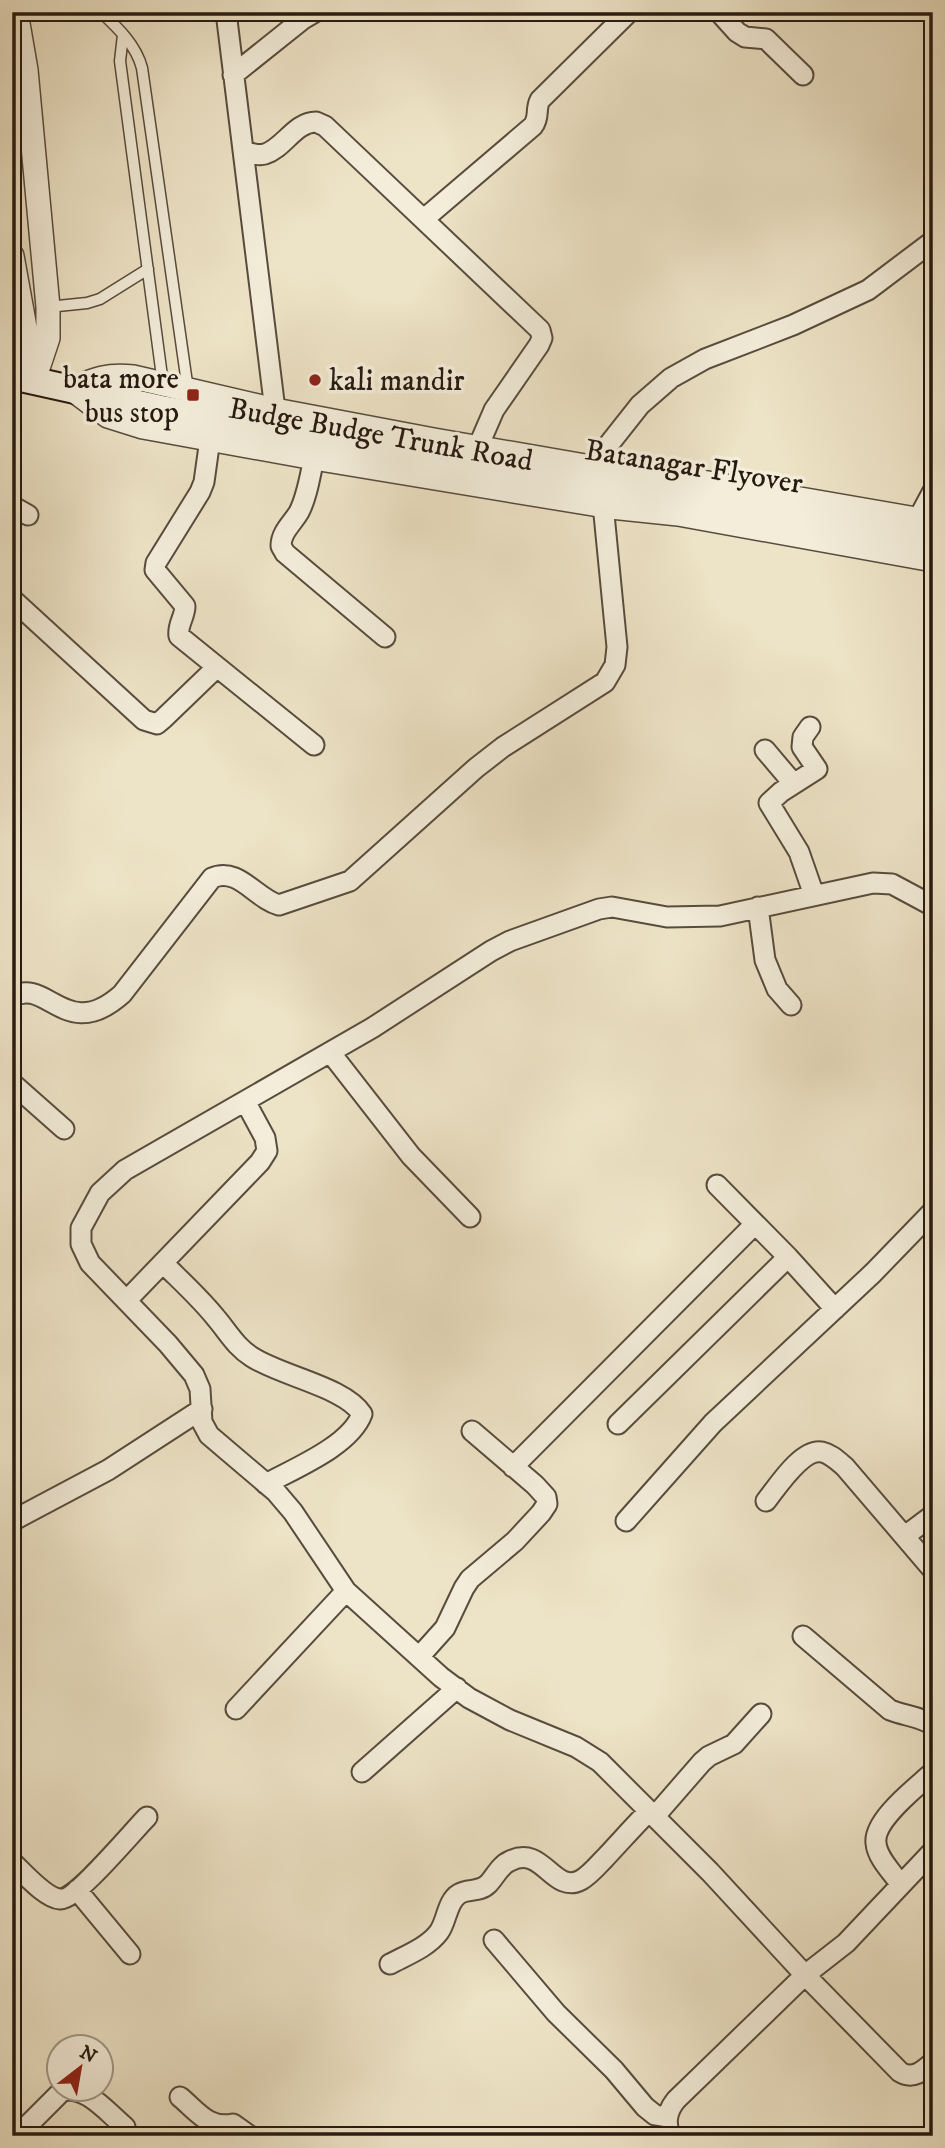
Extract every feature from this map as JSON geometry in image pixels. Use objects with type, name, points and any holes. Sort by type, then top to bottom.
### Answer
[{"type":"main road","name":"Batanagar Flyover","points":[[23,378],[161,409],[438,459],[755,509],[933,541]]},
{"type":"street","points":[[16,12],[26,69],[48,307],[48,338],[23,378]]},
{"type":"street","points":[[226,12],[275,410]]},
{"type":"street","points":[[233,75],[315,12]]},
{"type":"street","points":[[424,219],[533,126],[537,121],[537,106],[540,100],[629,12]]},
{"type":"street","points":[[719,12],[745,37],[766,39],[803,75]]},
{"type":"street","points":[[243,151],[266,153],[305,124],[316,122],[325,126],[540,330],[542,338],[539,345],[494,410],[478,447]]},
{"type":"street","points":[[602,468],[640,405],[671,378],[705,359],[793,326],[868,290],[933,241]]},
{"type":"street","points":[[12,256],[23,378]]},
{"type":"street","name":"Budge Budge Trunk Road","points":[[72,389],[99,378],[116,375],[275,410],[478,447],[925,520]]},
{"type":"street","name":"Budge Budge Trunk Road","points":[[72,389],[108,416],[143,427],[607,506],[678,514],[933,560]]},
{"type":"street","points":[[210,439],[200,492],[156,563],[156,570],[185,606],[185,613],[178,628],[179,636],[314,744]]},
{"type":"street","points":[[314,458],[299,513],[283,534],[281,547],[385,637]]},
{"type":"street","points":[[925,520],[933,491]]},
{"type":"street","points":[[12,998],[19,993],[29,992],[62,1009],[82,1014],[110,1005],[122,994],[212,878],[220,874],[231,875],[270,903],[279,905],[350,881],[476,768],[503,747],[605,682],[615,665],[617,648],[607,506]]},
{"type":"street","points":[[12,599],[150,723],[157,724],[163,719],[217,667]]},
{"type":"street","points":[[810,727],[803,737],[802,747],[817,769],[793,783],[769,803],[799,852],[814,895]]},
{"type":"street","points":[[765,750],[793,783]]},
{"type":"street","points":[[933,906],[902,888],[881,883],[720,916],[687,917],[612,907],[599,909],[510,941],[330,1052],[125,1170],[100,1193],[81,1228],[81,1244],[90,1263],[194,1375],[200,1389],[202,1422],[209,1435],[266,1484],[293,1512],[346,1591],[469,1698],[510,1720],[576,1747],[600,1762],[710,1872],[900,2072],[914,2076],[933,2062]]},
{"type":"street","points":[[758,907],[771,994],[791,1005]]},
{"type":"street","points":[[330,1052],[411,1156],[470,1217]]},
{"type":"street","points":[[12,1083],[64,1129]]},
{"type":"street","points":[[127,1300],[260,1162],[267,1151],[265,1138],[245,1101]]},
{"type":"street","points":[[717,1185],[835,1309]]},
{"type":"street","points":[[626,1521],[713,1423],[835,1309],[933,1211]]},
{"type":"street","points":[[513,1467],[755,1224]]},
{"type":"street","points":[[618,1424],[788,1257]]},
{"type":"street","points":[[163,1263],[216,1318],[234,1342],[252,1357],[276,1370],[342,1396],[362,1414],[350,1434],[266,1484]]},
{"type":"street","points":[[12,1521],[108,1470],[202,1409]]},
{"type":"street","points":[[419,1657],[445,1628],[470,1579],[515,1541],[547,1504],[546,1497],[472,1431]]},
{"type":"street","points":[[766,1501],[800,1460],[811,1452],[829,1454],[845,1467],[933,1570]]},
{"type":"street","points":[[905,1536],[933,1515]]},
{"type":"street","points":[[236,1709],[346,1591]]},
{"type":"street","points":[[803,1636],[890,1710],[923,1719],[933,1726]]},
{"type":"street","points":[[362,1772],[457,1688]]},
{"type":"street","points":[[390,1964],[426,1945],[438,1933],[446,1920],[452,1901],[459,1893],[478,1891],[486,1886],[506,1862],[525,1856],[539,1862],[559,1880],[570,1883],[581,1880],[702,1762],[734,1744],[761,1714]]},
{"type":"street","points":[[901,1885],[880,1855],[876,1845],[878,1828],[887,1815],[933,1772]]},
{"type":"street","points":[[12,1862],[52,1897],[61,1900],[68,1898],[146,1817]]},
{"type":"street","points":[[668,2126],[671,2107],[677,2100],[805,1975],[841,1948],[933,1851]]},
{"type":"street","points":[[77,1891],[130,1954]]},
{"type":"street","points":[[494,1940],[556,2013],[614,2070],[645,2106],[668,2126]]},
{"type":"street","points":[[17,2136],[62,2091],[72,2089],[83,2092],[125,2127]]},
{"type":"street","points":[[180,2097],[209,2122],[218,2126],[233,2124],[250,2136]]},
{"type":"lane","points":[[101,12],[123,35],[139,57],[142,68],[188,391]]},
{"type":"lane","points":[[114,25],[119,12]]},
{"type":"lane","points":[[123,35],[120,61],[163,384]]},
{"type":"lane","points":[[48,307],[100,299],[148,269]]},
{"type":"place","name":"kali mandir","points":[[315,380]]},
{"type":"place","name":"bata more bus stop","points":[[193,395]]}]
